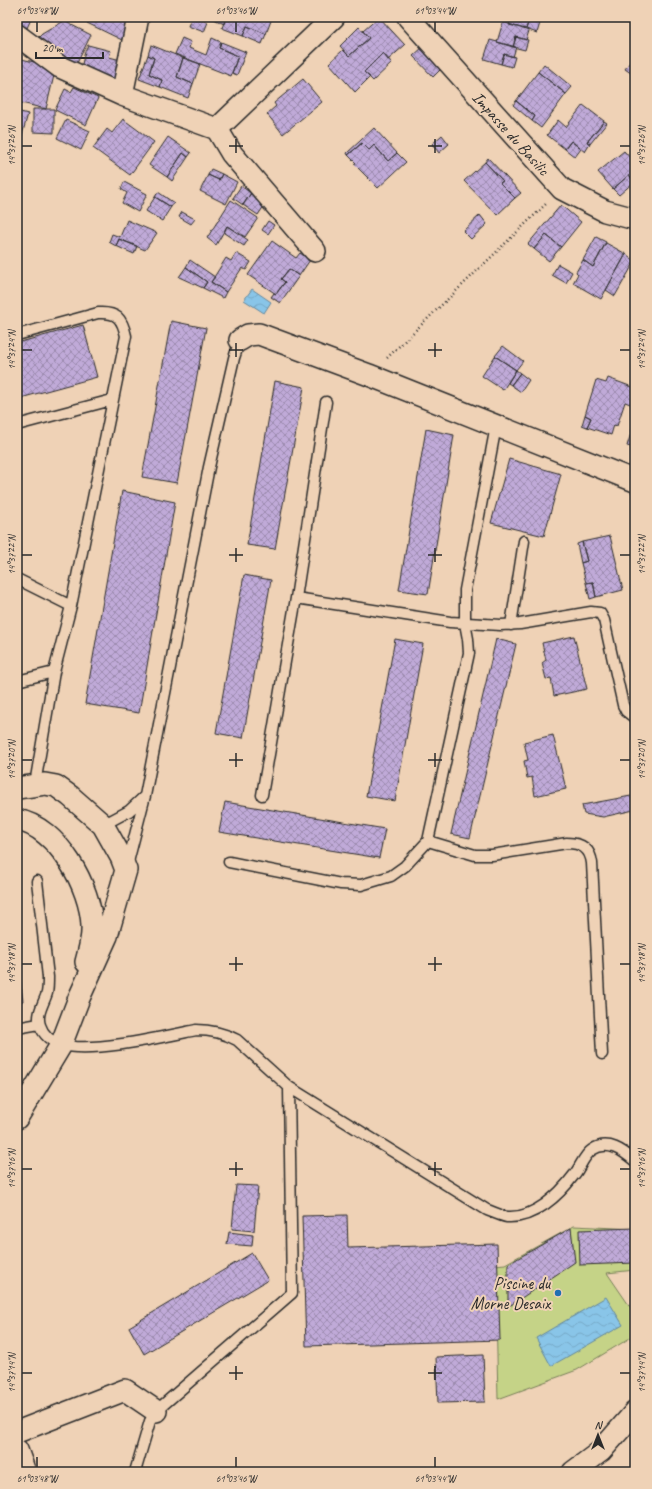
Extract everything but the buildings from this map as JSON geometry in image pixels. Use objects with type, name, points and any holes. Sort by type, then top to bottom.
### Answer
[{"type":"street","points":[[122,95],[138,17]]},
{"type":"street","points":[[218,129],[334,17]]},
{"type":"street","name":"Impasse du Basilic","points":[[408,17],[562,188],[605,211],[635,219]]},
{"type":"street","points":[[17,35],[60,67],[122,95],[218,129],[232,154],[315,251]]},
{"type":"street","points":[[240,340],[248,335],[259,334],[369,375],[635,481]]},
{"type":"street","points":[[17,1118],[23,1094],[62,1045],[79,998],[107,936],[123,878],[121,857],[103,825],[56,786],[45,784],[22,787]]},
{"type":"street","points":[[19,820],[48,837],[70,861],[87,897],[92,934],[79,998]]},
{"type":"street","points":[[87,897],[104,902],[123,878]]},
{"type":"street","points":[[17,1432],[125,1390],[156,1411]]},
{"type":"street","points":[[573,1472],[602,1451],[635,1412]]},
{"type":"street","points":[[17,1450],[25,1472]]},
{"type":"lane","points":[[17,335],[98,313],[107,313],[116,316],[123,323],[126,336],[71,606],[22,787]]},
{"type":"lane","points":[[123,878],[145,796],[209,467],[234,358],[240,340]]},
{"type":"lane","points":[[17,425],[112,400]]},
{"type":"lane","points":[[262,795],[296,598],[326,402]]},
{"type":"lane","points":[[229,862],[341,884],[361,885],[391,876],[405,866],[428,841],[469,652],[468,639],[464,623],[466,580],[496,426]]},
{"type":"lane","points":[[511,625],[524,541]]},
{"type":"lane","points":[[17,579],[71,606]]},
{"type":"lane","points":[[296,598],[464,623],[511,625],[591,612],[600,613],[604,620],[623,705],[626,711],[635,718]]},
{"type":"lane","points":[[17,681],[54,672]]},
{"type":"lane","points":[[103,825],[129,811],[145,796]]},
{"type":"lane","points":[[428,841],[475,855],[492,855],[567,842],[578,843],[586,849],[591,856],[592,863],[602,1054]]},
{"type":"lane","points":[[37,881],[48,977],[47,993],[40,1012],[39,1024],[45,1035],[62,1045],[76,1047],[104,1046],[207,1030],[237,1040],[289,1087],[487,1210],[506,1217],[528,1214],[548,1203],[574,1175],[591,1150],[608,1145],[624,1151],[635,1161]]},
{"type":"lane","points":[[17,1028],[39,1024]]},
{"type":"lane","points":[[135,1472],[150,1421],[156,1411],[292,1293],[289,1087]]},
{"type":"path","points":[[369,375],[562,188]]},
{"type":"green space","name":"Piscine du Morne Desaix","points":[[574,1226],[635,1229],[635,1270],[607,1273],[635,1314],[635,1335],[577,1370],[498,1399],[495,1265],[505,1264]]},
{"type":"water","points":[[252,289],[271,302],[264,313],[244,300]]},
{"type":"water","points":[[606,1297],[623,1325],[551,1366],[536,1338]]},
{"type":"place","name":"Piscine du Morne Desaix","points":[[558,1293]]}]
